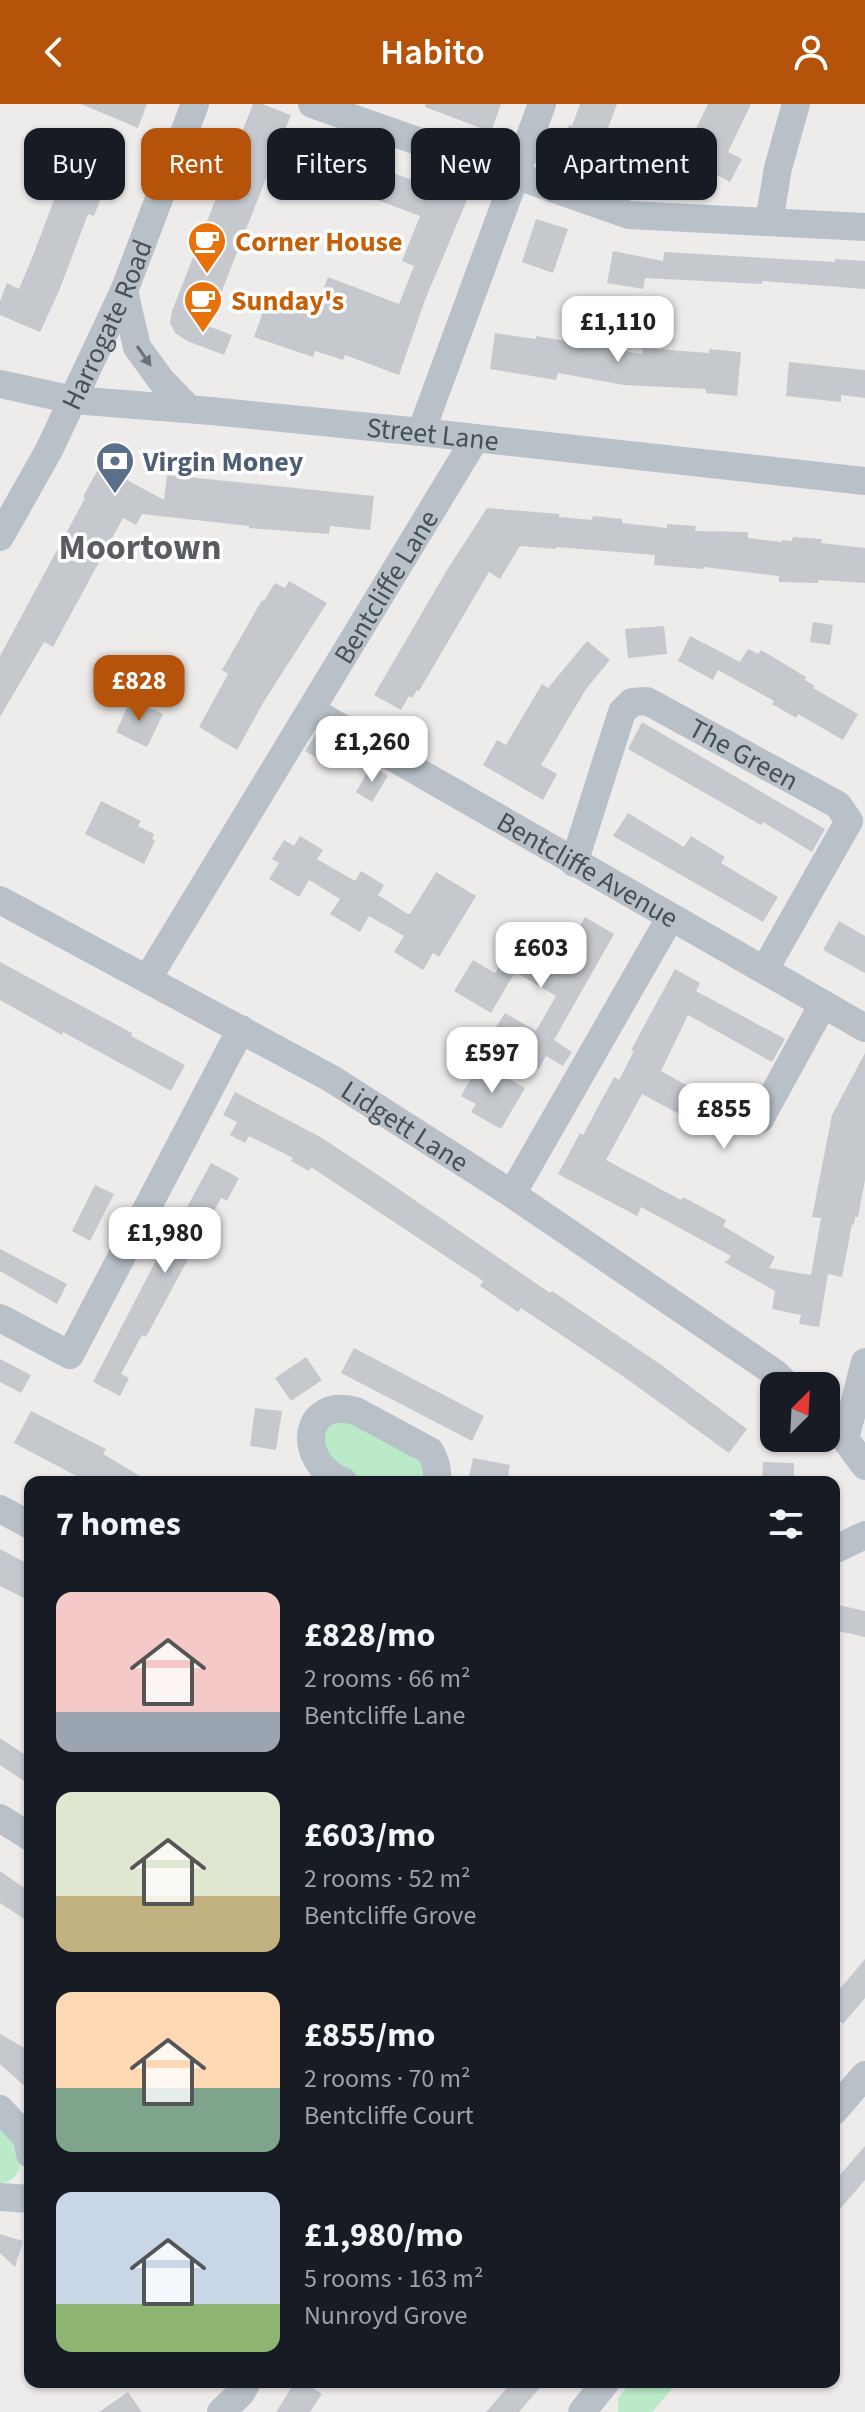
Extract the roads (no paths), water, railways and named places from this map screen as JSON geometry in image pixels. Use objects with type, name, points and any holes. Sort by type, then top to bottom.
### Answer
[{"type":"street","name":"Harrogate Road","points":[[0,537],[49,450],[124,291],[195,104]]},
{"type":"street","points":[[312,104],[411,139]]},
{"type":"street","points":[[520,167],[542,104]]},
{"type":"street","points":[[769,222],[778,168],[796,104]]},
{"type":"street","points":[[520,177],[629,215],[865,227]]},
{"type":"street","points":[[421,432],[508,200]]},
{"type":"street","points":[[124,291],[137,347],[161,380],[189,409]]},
{"type":"street","name":"Street Lane","points":[[0,384],[73,400],[421,432],[865,481]]},
{"type":"street","name":"Bentcliffe Lane","points":[[148,978],[475,439]]},
{"type":"street","name":"The Green","points":[[574,863],[622,712],[632,702],[647,701],[857,814],[765,969]]},
{"type":"street","name":"Bentcliffe Avenue","points":[[312,711],[865,1028]]},
{"type":"street","name":"Lidgett Lane","points":[[0,900],[332,1079],[512,1194],[774,1372]]},
{"type":"street","points":[[512,1194],[670,918]]},
{"type":"street","points":[[760,1119],[823,1004]]},
{"type":"street","points":[[0,1318],[70,1355],[241,1029]]},
{"type":"street","points":[[840,1421],[865,1362]]},
{"type":"street","points":[[334,1476],[315,1459],[311,1450],[312,1429],[325,1413],[346,1409],[430,1451],[436,1461],[438,1476]]},
{"type":"street","points":[[840,1435],[865,1466]]},
{"type":"street","points":[[0,1509],[24,1522]]},
{"type":"street","points":[[840,1547],[865,1535]]},
{"type":"street","points":[[0,1818],[24,1833]]},
{"type":"street","points":[[840,2104],[865,2075]]},
{"type":"street","points":[[0,2109],[24,2135]]},
{"type":"street","points":[[0,2197],[24,2199]]},
{"type":"street","points":[[582,2412],[601,2388]]},
{"type":"place","name":"Corner House","points":[[207,275]]},
{"type":"place","name":"Sunday's","points":[[203,334]]},
{"type":"place","name":"Virgin Money","points":[[115,495]]},
{"type":"district","name":"Moortown","points":[[140,546]]}]
